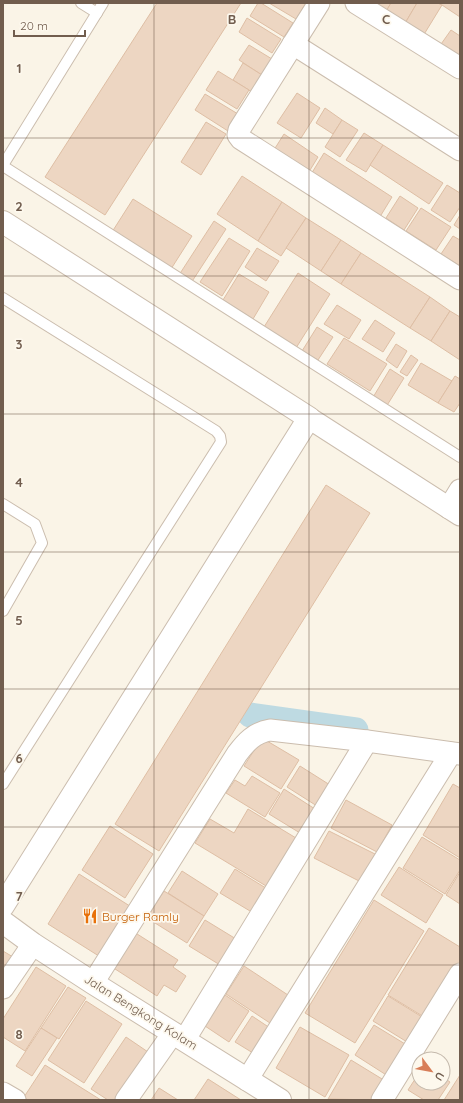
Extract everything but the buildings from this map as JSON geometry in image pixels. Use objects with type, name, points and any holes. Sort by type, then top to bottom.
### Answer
[{"type":"street","points":[[319,3],[239,130],[238,135],[241,139],[460,279]]},
{"type":"street","points":[[356,3],[460,68]]},
{"type":"street","points":[[293,44],[460,150]]},
{"type":"street","points":[[3,222],[455,512],[460,490]]},
{"type":"street","points":[[3,906],[309,418]]},
{"type":"street","points":[[93,983],[237,754],[252,737],[260,732],[270,730],[367,741],[456,754],[262,1093]]},
{"type":"street","points":[[126,1100],[179,1036],[367,741]]},
{"type":"street","name":"Jalan Bengkong Kolam","points":[[3,922],[33,944],[93,983],[179,1036],[262,1093]]},
{"type":"street","points":[[3,988],[33,944]]},
{"type":"street","points":[[382,1100],[460,974]]},
{"type":"street","points":[[3,1093],[15,1100]]},
{"type":"lane","points":[[81,3],[97,13]]},
{"type":"lane","points":[[103,3],[3,165],[460,457]]},
{"type":"lane","points":[[3,298],[216,431],[222,442],[3,784]]},
{"type":"lane","points":[[3,504],[35,524],[42,543],[3,611]]},
{"type":"waterway","points":[[250,715],[356,730]]},
{"type":"place","name":"Burger Ramly","points":[[90,916]]}]
